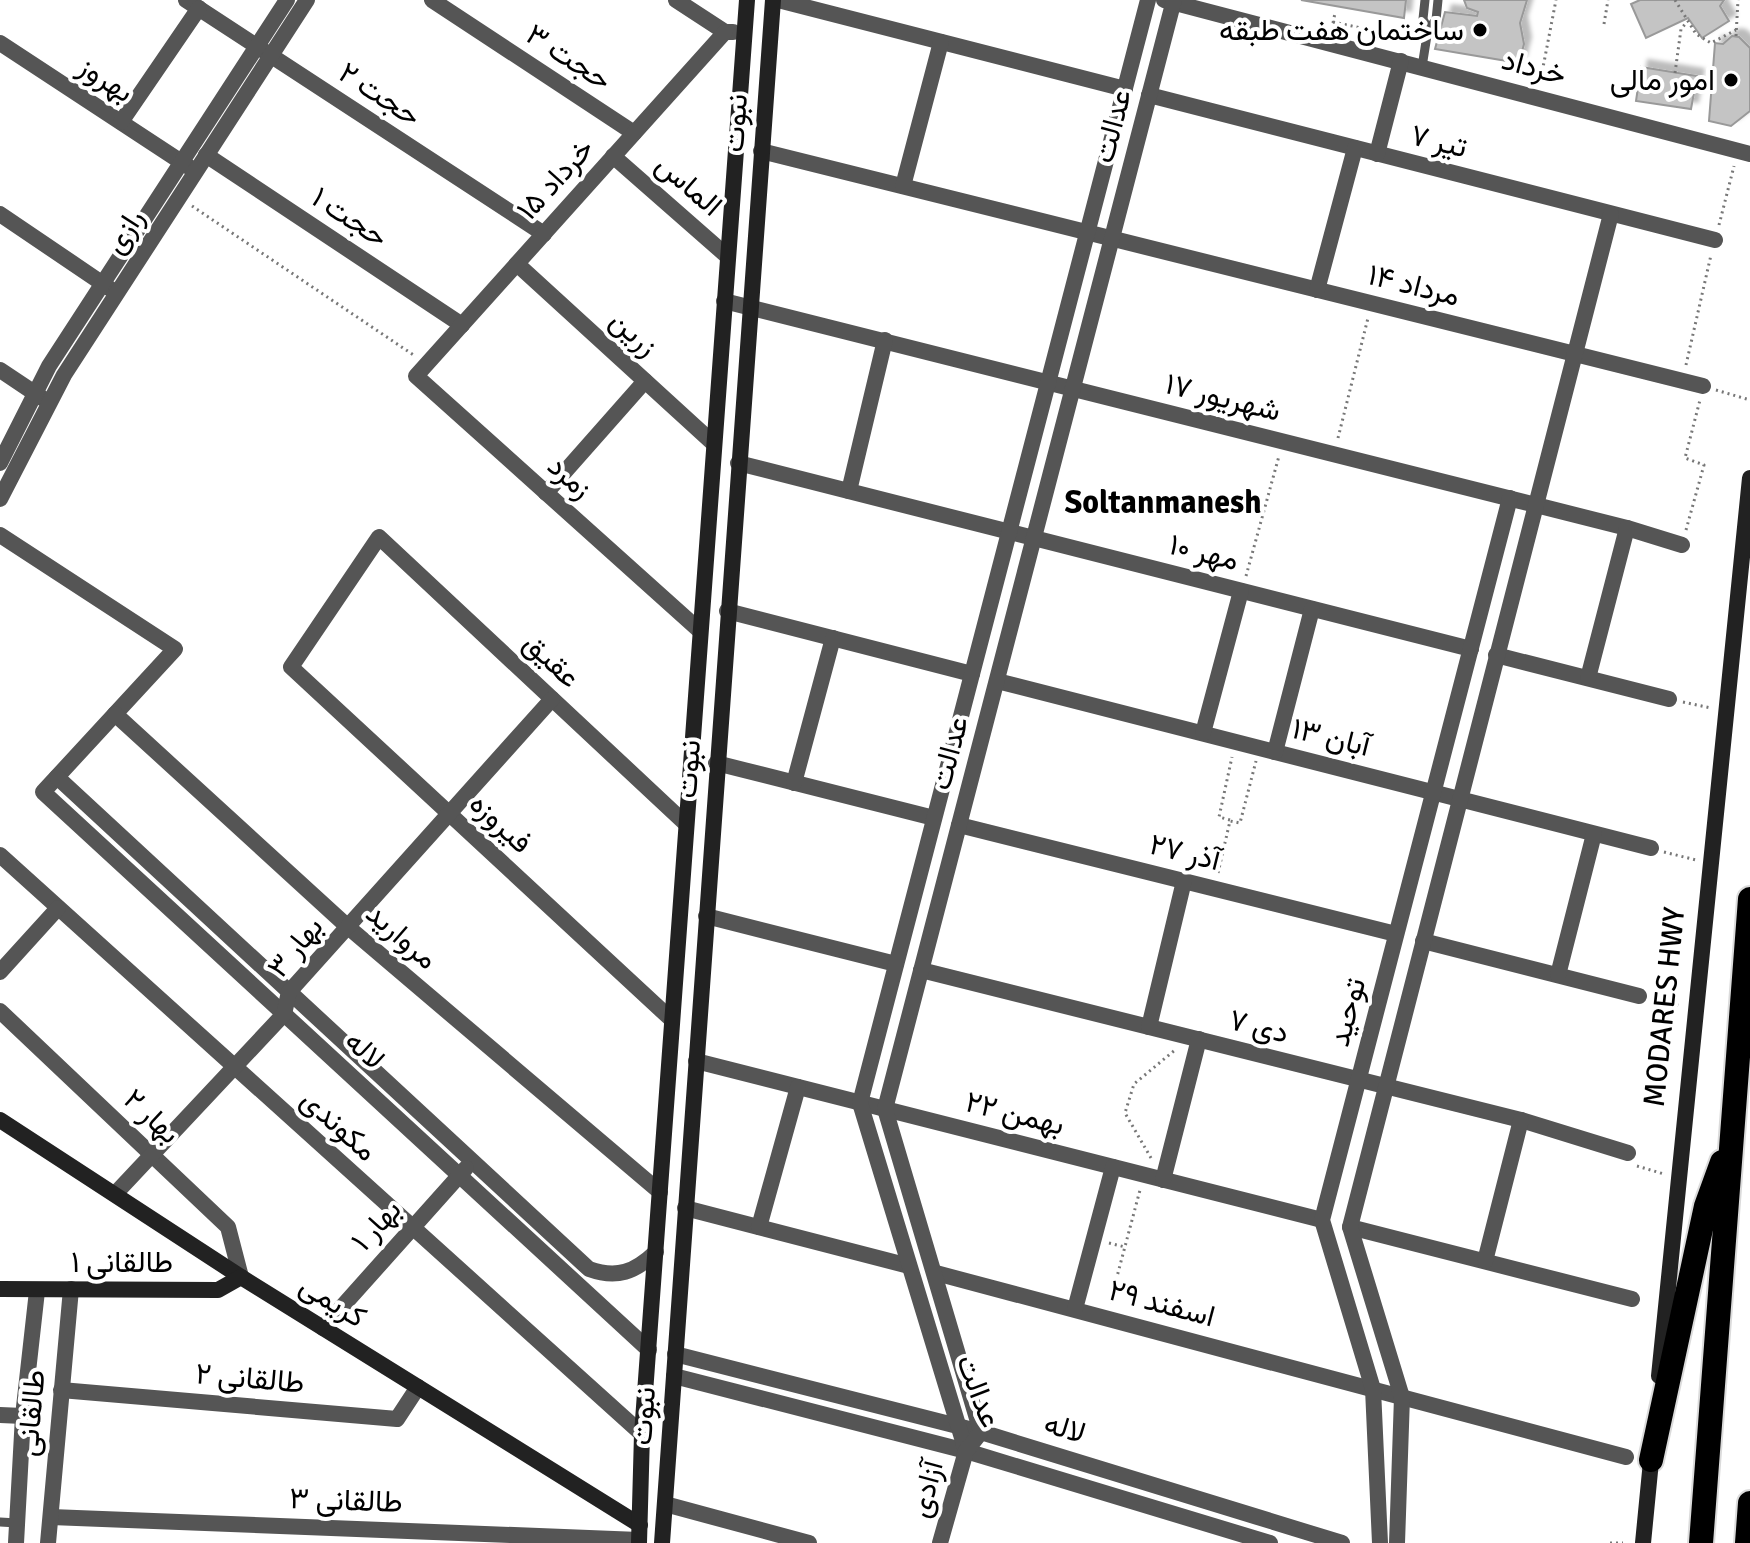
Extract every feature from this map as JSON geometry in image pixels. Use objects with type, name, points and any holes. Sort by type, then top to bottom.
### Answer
[{"type":"highway","points":[[1701,1543],[1750,899]]},
{"type":"highway","points":[[1651,1460],[1706,1206],[1732,1133]]},
{"type":"highway","points":[[1747,1543],[1750,1503]]},
{"type":"street","name":"رازی","points":[[110,288],[179,197],[189,167],[206,155],[264,51],[287,0]]},
{"type":"street","name":"رازی","points":[[0,499],[9,457],[110,288],[264,51],[307,0]]},
{"type":"street","name":"حجت ۳","points":[[432,0],[634,133]]},
{"type":"street","points":[[676,0],[725,32],[744,32]]},
{"type":"street","name":"نبوت","points":[[639,1536],[642,1434],[747,0]]},
{"type":"street","points":[[775,0],[1125,89]]},
{"type":"street","name":"نبوت","points":[[662,1543],[727,611],[775,0]]},
{"type":"street","name":"عدالت","points":[[1148,0],[860,1103],[966,1451],[981,1432],[885,1109],[1149,95],[1170,1]]},
{"type":"street","name":"خرداد","points":[[1170,1],[1744,153]]},
{"type":"street","name":"حجت ۲","points":[[193,4],[544,234]]},
{"type":"street","points":[[121,122],[193,4]]},
{"type":"street","name":"۱۵ خرداد","points":[[427,364],[725,32]]},
{"type":"street","points":[[903,186],[941,42]]},
{"type":"street","name":"بهروز","points":[[0,43],[189,167]]},
{"type":"street","points":[[1377,154],[1401,61]]},
{"type":"street","name":"۷ تیر","points":[[1149,95],[1715,240]]},
{"type":"street","points":[[1317,290],[1355,148]]},
{"type":"street","points":[[761,151],[1087,232]]},
{"type":"street","name":"حجت ۱","points":[[206,155],[462,325]]},
{"type":"street","name":"الماس","points":[[613,156],[727,256]]},
{"type":"street","points":[[0,214],[110,288]]},
{"type":"street","name":"توحید","points":[[1350,1227],[1611,214]]},
{"type":"street","name":"۱۴ مرداد","points":[[1087,232],[1703,386]]},
{"type":"street","name":"زرین","points":[[517,264],[713,443]]},
{"type":"street","name":"۱۷ شهریور","points":[[724,301],[1534,504],[1682,545]]},
{"type":"street","points":[[849,491],[885,340]]},
{"type":"street","name":"زمرد","points":[[427,364],[416,376],[699,630]]},
{"type":"street","points":[[0,370],[43,398]]},
{"type":"street","points":[[546,493],[645,381]]},
{"type":"street","name":"۱۰ مهر","points":[[738,463],[1471,649]]},
{"type":"street","name":"MODARES HWY","points":[[1643,1543],[1750,478]]},
{"type":"street","name":"توحید","points":[[1322,1220],[1510,498]]},
{"type":"street","points":[[1588,678],[1627,528]]},
{"type":"street","points":[[0,535],[175,649],[57,777]]},
{"type":"street","name":"عقیق","points":[[291,667],[379,537],[686,824]]},
{"type":"street","points":[[1203,733],[1241,591]]},
{"type":"street","points":[[1267,750],[1312,609]]},
{"type":"street","points":[[727,611],[972,674]]},
{"type":"street","points":[[794,783],[833,638]]},
{"type":"street","points":[[1496,655],[1669,699]]},
{"type":"street","name":"فیروزه","points":[[291,667],[672,1020]]},
{"type":"street","name":"۱۳ آبان","points":[[997,681],[1651,848]]},
{"type":"street","name":"بهار ۳","points":[[115,1194],[154,1156],[284,1014],[289,992],[552,699]]},
{"type":"street","name":"مروارید","points":[[115,714],[348,927],[660,1192]]},
{"type":"street","points":[[716,763],[934,818]]},
{"type":"street","name":"لاله","points":[[649,1350],[43,792],[57,777],[589,1269],[606,1275],[622,1274],[641,1266],[656,1252]]},
{"type":"street","name":"۲۷ آذر","points":[[959,825],[1396,934]]},
{"type":"street","points":[[1558,975],[1594,834]]},
{"type":"street","name":"مکوندی","points":[[0,855],[642,1434]]},
{"type":"street","points":[[1149,1027],[1184,881]]},
{"type":"street","points":[[0,972],[58,908]]},
{"type":"street","points":[[706,916],[896,964]]},
{"type":"street","points":[[1423,941],[1639,996]]},
{"type":"street","name":"۷ دی","points":[[921,970],[1521,1120],[1628,1153]]},
{"type":"street","name":"بهار ۲","points":[[0,1011],[228,1227],[241,1277]]},
{"type":"street","points":[[1163,1180],[1195,1038]]},
{"type":"street","name":"۲۲ بهمن","points":[[696,1061],[1322,1220]]},
{"type":"street","points":[[759,1227],[798,1087]]},
{"type":"street","name":"کریمی","points":[[0,1120],[241,1277],[418,1387],[639,1536]]},
{"type":"street","points":[[1485,1261],[1521,1120]]},
{"type":"street","name":"بهار ۱","points":[[323,1328],[410,1227],[473,1161]]},
{"type":"street","points":[[1075,1309],[1113,1167]]},
{"type":"street","points":[[685,1208],[909,1266]]},
{"type":"street","points":[[1322,1220],[1373,1389],[1380,1543]]},
{"type":"street","points":[[1350,1227],[1632,1299]]},
{"type":"street","points":[[1350,1227],[1402,1397],[1397,1543]]},
{"type":"street","name":"۲۹ اسفند","points":[[936,1273],[1402,1397]]},
{"type":"street","name":"طالقانی ۱","points":[[0,1289],[218,1290],[241,1277]]},
{"type":"street","name":"طالقانی","points":[[48,1543],[71,1289]]},
{"type":"street","name":"طالقانی","points":[[16,1543],[23,1416],[37,1291]]},
{"type":"street","points":[[649,1350],[675,1354]]},
{"type":"street","points":[[649,1350],[674,1376]]},
{"type":"street","name":"لاله","points":[[675,1354],[981,1432],[1342,1543]]},
{"type":"street","name":"لاله","points":[[674,1376],[966,1451],[1270,1543]]},
{"type":"street","name":"طالقانی ۲","points":[[61,1390],[397,1419],[418,1387]]},
{"type":"street","points":[[645,1399],[660,1393],[672,1403]]},
{"type":"street","points":[[1402,1397],[1626,1457]]},
{"type":"street","points":[[0,1415],[23,1416]]},
{"type":"street","name":"آزادی","points":[[940,1543],[966,1451]]},
{"type":"street","points":[[665,1504],[809,1543]]},
{"type":"street","name":"طالقانی ۳","points":[[51,1517],[639,1536]]},
{"type":"lane","points":[[1425,0],[1423,19],[1428,29]]},
{"type":"lane","points":[[1422,67],[1428,29],[1436,20],[1438,0]]},
{"type":"lane","points":[[0,1522],[17,1523]]},
{"type":"path","points":[[1536,96],[1556,0]]},
{"type":"path","points":[[1604,24],[1608,0]]},
{"type":"path","points":[[1675,0],[1696,34],[1711,43],[1736,30]]},
{"type":"path","points":[[1736,36],[1738,0]]},
{"type":"path","points":[[1333,22],[1416,40]]},
{"type":"path","points":[[1675,73],[1681,29],[1687,22]]},
{"type":"path","points":[[1682,381],[1715,240],[1744,153]]},
{"type":"path","points":[[179,197],[427,364]]},
{"type":"path","points":[[1335,454],[1372,303]]},
{"type":"path","points":[[1682,545],[1704,465],[1685,458],[1703,386],[1750,400]]},
{"type":"path","points":[[1241,591],[1283,441]]},
{"type":"path","points":[[1669,699],[1726,711]]},
{"type":"path","points":[[1235,742],[1219,817],[1230,821],[1240,823],[1267,750]]},
{"type":"path","points":[[1214,889],[1230,821]]},
{"type":"path","points":[[1651,848],[1711,865]]},
{"type":"path","points":[[1639,996],[1696,1010]]},
{"type":"path","points":[[1163,1180],[1125,1113],[1134,1084],[1195,1038]]},
{"type":"path","points":[[1628,1153],[1632,1165],[1679,1178]]},
{"type":"path","points":[[1106,1317],[1145,1175]]},
{"type":"path","points":[[1610,1543],[1623,1543]]},
{"type":"building","points":[[1301,0],[1406,0],[1404,18]]},
{"type":"building","name":"ساختمان هفت طبقه","points":[[1464,0],[1527,0],[1520,23],[1524,44],[1519,63],[1435,49],[1445,12],[1477,16],[1478,12],[1467,8]]},
{"type":"building","points":[[1640,0],[1724,0],[1720,6],[1729,21],[1702,38],[1688,18],[1646,38],[1631,4]]},
{"type":"building","name":"امور مالی","points":[[1732,36],[1739,37],[1750,48],[1750,111],[1731,126],[1709,121],[1715,43],[1723,44]]},
{"type":"building","points":[[1641,67],[1697,76],[1691,109],[1636,101]]},
{"type":"place","name":"ساختمان هفت طبقه","points":[[1480,30]]},
{"type":"place","name":"امور مالی","points":[[1731,80]]},
{"type":"district","name":"Soltanmanesh","points":[[1163,502]]}]
